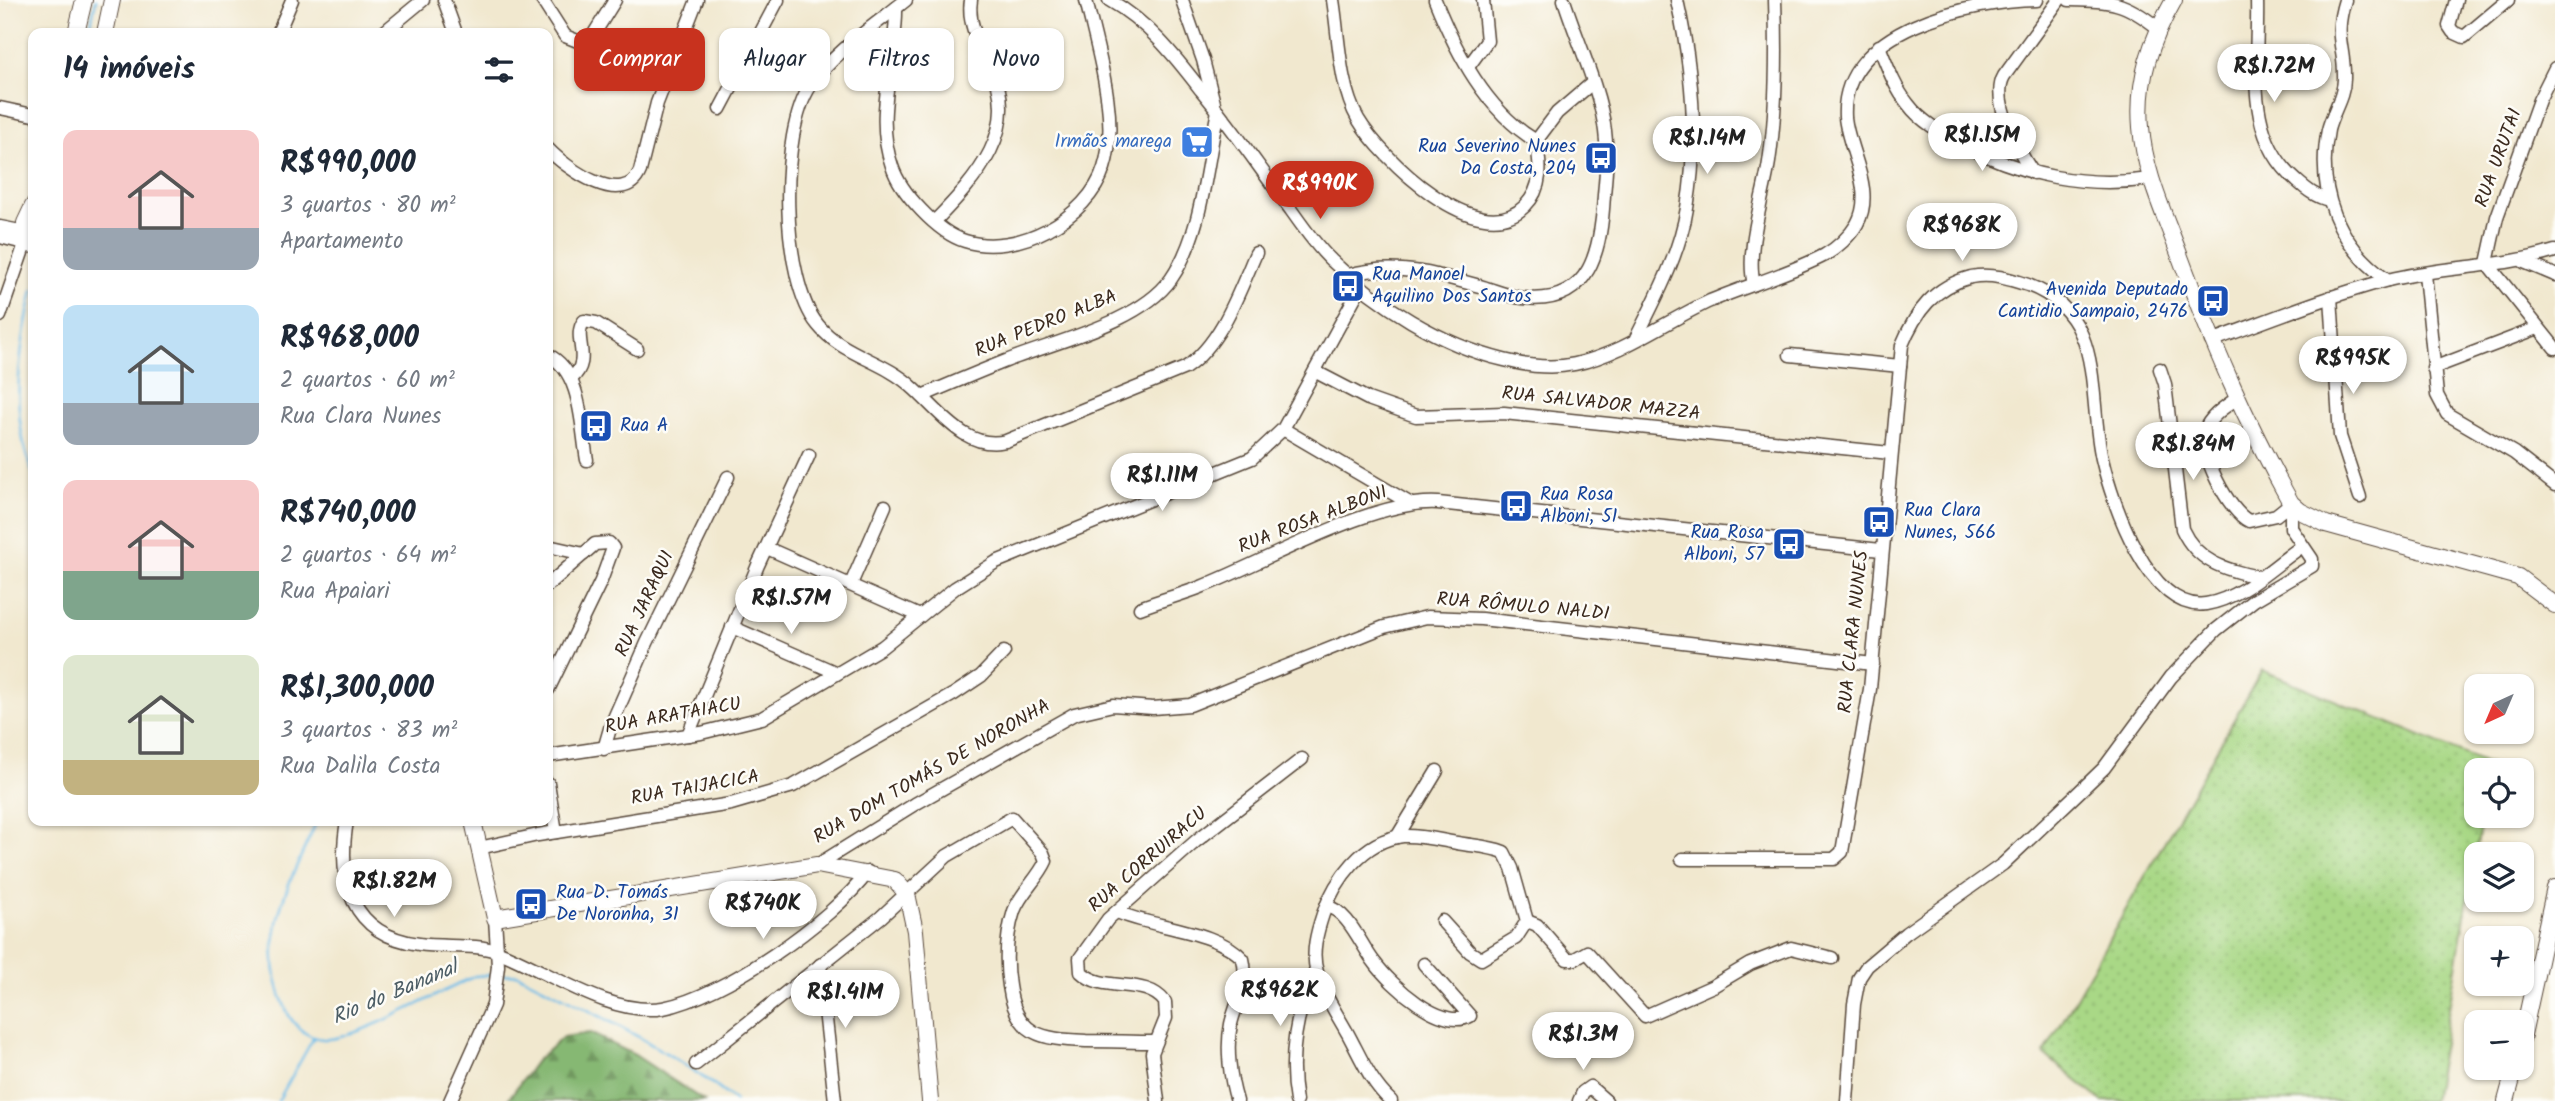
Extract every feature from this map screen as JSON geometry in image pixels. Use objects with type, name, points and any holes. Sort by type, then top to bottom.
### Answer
[{"type":"main road","points":[[77,28],[84,0]]},
{"type":"main road","points":[[106,28],[113,0]]},
{"type":"main road","points":[[2175,0],[2158,28],[2141,92],[2140,126],[2151,179],[2211,341],[2236,398],[2291,503],[2311,518],[2518,577],[2555,605]]},
{"type":"main road","points":[[28,217],[25,223],[28,236]]},
{"type":"main road","points":[[474,826],[495,918]]},
{"type":"main road","points":[[817,865],[868,872],[895,880],[907,894],[915,931],[932,1100]]},
{"type":"main road","name":"RUA DOM TOMÁS DE NORONHA","points":[[495,918],[817,865]]},
{"type":"main road","points":[[2528,1010],[2555,888]]},
{"type":"main road","points":[[2506,1101],[2512,1080]]},
{"type":"street","points":[[280,28],[292,0]]},
{"type":"street","points":[[389,28],[424,0]]},
{"type":"street","points":[[443,0],[454,28]]},
{"type":"street","points":[[542,0],[565,36],[580,42],[592,37],[615,0]]},
{"type":"street","points":[[553,153],[571,168],[605,185],[622,187],[634,181],[640,171],[661,92],[697,0]]},
{"type":"street","points":[[720,109],[778,0]]},
{"type":"street","points":[[934,221],[986,161],[998,129],[999,86],[972,27],[971,0]]},
{"type":"street","points":[[901,4],[883,113],[892,169],[907,195],[934,221],[965,241],[982,243],[1018,239],[1060,223],[1092,192],[1103,171],[1108,141],[1103,72],[1086,0]]},
{"type":"street","points":[[1109,0],[1139,20],[1162,41],[1216,108],[1329,259],[1361,286],[1431,332],[1468,348],[1519,364],[1548,367],[1571,365],[1591,359],[1826,254],[1855,228],[1864,202],[1847,128],[1846,104],[1857,76],[1879,46],[1897,32],[1928,20],[1983,6],[2037,0]]},
{"type":"street","points":[[1182,0],[1216,108]]},
{"type":"street","points":[[1333,0],[1348,95],[1355,114],[1378,148],[1427,191],[1466,212],[1488,217],[1510,215],[1527,204],[1537,188],[1540,166],[1536,141],[1501,112],[1468,67],[1435,0]]},
{"type":"street","points":[[1468,67],[1486,41],[1483,0]]},
{"type":"street","points":[[1348,275],[1367,270],[1432,271],[1520,298],[1550,299],[1569,291],[1594,261],[1602,229],[1607,149],[1605,130],[1564,0]]},
{"type":"street","points":[[1636,338],[1675,251],[1687,209],[1692,110],[1690,74],[1677,0]]},
{"type":"street","points":[[1754,284],[1752,260],[1769,161],[1776,85],[1776,0]]},
{"type":"street","points":[[2033,173],[2003,109],[2000,88],[2004,76],[2059,0]]},
{"type":"street","points":[[2069,0],[2119,2],[2135,9],[2158,28]]},
{"type":"street","points":[[2257,0],[2255,92],[2266,139],[2273,155],[2286,172],[2310,192],[2329,200]]},
{"type":"street","points":[[2345,0],[2338,37],[2344,80],[2331,118],[2325,153],[2329,200],[2344,236],[2370,267],[2388,280]]},
{"type":"street","points":[[2456,0],[2449,26],[2453,32],[2464,37],[2508,0]]},
{"type":"street","points":[[901,4],[823,71],[803,99],[792,154],[790,222],[799,282],[807,308],[818,325],[830,337],[909,383],[963,434],[985,444],[997,444],[1123,396],[1185,368],[1202,355],[1256,253]]},
{"type":"street","points":[[1879,46],[1898,89],[1919,116],[1938,130],[1989,158],[2033,173],[2074,182],[2151,179]]},
{"type":"street","name":"RUA URUTAI","points":[[2487,263],[2497,217],[2539,100],[2555,68]]},
{"type":"street","points":[[1536,141],[1557,113],[1591,84]]},
{"type":"street","points":[[0,108],[28,114]]},
{"type":"street","name":"RUA PEDRO ALBA","points":[[922,396],[1110,321],[1143,305],[1162,289],[1182,258],[1193,227],[1216,108]]},
{"type":"street","points":[[0,227],[28,241]]},
{"type":"street","points":[[0,237],[28,241]]},
{"type":"street","points":[[0,316],[28,244]]},
{"type":"street","points":[[2211,341],[2331,297],[2388,280],[2487,263],[2524,262],[2555,251]]},
{"type":"street","points":[[2524,262],[2555,275]]},
{"type":"street","points":[[2487,263],[2555,348]]},
{"type":"street","points":[[2425,274],[2437,395],[2447,414],[2514,453],[2555,485]]},
{"type":"street","name":"RUA CLARA NUNES","points":[[1682,859],[1834,859],[1844,846],[1873,664],[1881,550],[1902,345],[1922,306],[1933,295],[1956,282],[1975,276],[2003,277],[2053,298],[2070,314],[2083,335],[2107,478],[2136,548],[2153,578],[2175,597],[2199,604],[2219,600],[2305,551]]},
{"type":"street","name":"RUA ARATAIACU","points":[[553,755],[688,735],[762,718],[882,646],[961,583],[1009,556],[1063,537],[1252,458],[1283,429],[1361,286]]},
{"type":"street","points":[[2331,297],[2340,436],[2360,497]]},
{"type":"street","points":[[570,379],[580,368],[582,361],[580,328],[584,321],[596,323],[636,349]]},
{"type":"street","points":[[2433,368],[2538,328]]},
{"type":"street","points":[[1790,355],[1900,366]]},
{"type":"street","points":[[553,358],[560,362],[570,379],[587,460]]},
{"type":"street","points":[[2160,369],[2165,384],[2180,515],[2186,538],[2195,551],[2217,565],[2259,577]]},
{"type":"street","name":"RUA SALVADOR MAZZA","points":[[1316,372],[1387,408],[1416,416],[1504,413],[1891,453]]},
{"type":"street","points":[[2236,398],[2217,413],[2204,432],[2206,456],[2225,494],[2239,515],[2249,522],[2276,515],[2291,503]]},
{"type":"street","points":[[1283,429],[1412,504]]},
{"type":"street","points":[[688,735],[732,627],[809,454]]},
{"type":"street","name":"RUA JARAQUI","points":[[604,749],[611,725],[647,643],[728,477]]},
{"type":"street","name":"RUA ROSA ALBONI","points":[[1140,608],[1202,587],[1370,515],[1412,504],[1438,503],[1881,550]]},
{"type":"street","points":[[1847,1101],[1854,1004],[1859,978],[1867,966],[1905,933],[2003,864],[2104,768],[2171,677],[2202,644],[2254,600],[2308,570],[2313,563],[2294,535],[2291,503]]},
{"type":"street","points":[[851,584],[885,506]]},
{"type":"street","points":[[2294,535],[2311,518]]},
{"type":"street","points":[[553,582],[595,544],[609,543],[613,554],[609,565],[553,680]]},
{"type":"street","points":[[553,547],[584,554]]},
{"type":"street","points":[[767,548],[920,616]]},
{"type":"street","name":"RUA RÔMULO NALDI","points":[[1142,706],[1190,705],[1363,635],[1427,617],[1481,619],[1873,664]]},
{"type":"street","points":[[732,627],[837,673]]},
{"type":"street","name":"RUA TAIJACICA","points":[[479,848],[556,832],[731,804],[793,786],[954,694],[992,667],[1004,652]]},
{"type":"street","name":"RUA DOM TOMÁS DE NORONHA","points":[[817,865],[915,804],[1074,714],[1105,706],[1142,706]]},
{"type":"street","name":"RUA CORRUIRACU","points":[[1156,1042],[1166,1018],[1163,999],[1145,989],[1093,981],[1081,972],[1080,958],[1091,938],[1196,841],[1302,759]]},
{"type":"street","points":[[1397,837],[1437,771]]},
{"type":"street","points":[[553,814],[556,832]]},
{"type":"street","points":[[696,1064],[907,894],[947,856],[1012,818],[1043,852],[1043,866],[1018,901],[1008,933],[1007,974],[1013,1009],[1034,1033],[1055,1040],[1156,1042],[1153,1066],[1158,1101]]},
{"type":"street","points":[[347,826],[343,866],[348,894],[354,905],[377,928],[390,936],[420,944],[497,951],[591,994],[623,1004],[656,1009],[699,997],[790,944],[846,900],[868,872]]},
{"type":"street","points":[[1296,1101],[1293,1053],[1302,1006],[1316,970],[1315,941],[1326,906],[1342,876],[1372,848],[1397,837],[1433,839],[1504,852],[1512,868],[1527,921],[1516,938],[1481,959],[1470,953],[1442,921]]},
{"type":"street","points":[[1326,906],[1342,915],[1376,965],[1413,1000],[1451,1020],[1470,1016],[1424,964]]},
{"type":"street","points":[[1117,912],[1211,940],[1233,950],[1243,959],[1244,982],[1230,1034],[1232,1083],[1237,1101]]},
{"type":"street","points":[[450,1101],[489,1017],[495,993],[498,966],[495,918]]},
{"type":"street","points":[[1527,921],[1537,925],[1567,959],[1575,959],[1587,952],[1645,1016],[1731,977],[1750,964],[1791,948],[1832,958]]},
{"type":"street","points":[[820,965],[835,1101]]},
{"type":"street","points":[[1316,970],[1374,1083],[1391,1101]]},
{"type":"street","points":[[1579,1101],[1583,1092],[1593,1087],[1606,1101]]},
{"type":"green space","points":[[2262,670],[2474,758],[2464,758],[2464,828],[2480,828],[2478,842],[2464,842],[2465,912],[2433,1101],[2102,1101],[2044,1054]]},
{"type":"green space","points":[[590,1033],[635,1055],[704,1101],[507,1101],[536,1061],[563,1037]]},
{"type":"waterway","points":[[90,28],[96,0]]},
{"type":"waterway","name":"Rio do Bananal","points":[[28,315],[19,382],[21,428],[28,457]]},
{"type":"waterway","name":"Rio do Bananal","points":[[315,826],[287,889],[275,935],[277,982],[288,1013],[300,1029],[316,1038],[337,1038],[376,1024],[475,976],[494,975]]},
{"type":"waterway","name":"Rio do Bananal","points":[[500,975],[517,974],[602,1017],[684,1064],[735,1101]]},
{"type":"waterway","points":[[278,1101],[314,1037]]},
{"type":"place","name":"Irmãos marega","points":[[1197,142]]},
{"type":"place","name":"Rua Severino Nunes Da Costa, 204","points":[[1601,158]]},
{"type":"place","name":"Rua Manoel Aquilino Dos Santos","points":[[1348,286]]},
{"type":"place","name":"Avenida Deputado Cantidio Sampaio, 2476","points":[[2213,301]]},
{"type":"place","name":"Rua A","points":[[596,426]]},
{"type":"place","name":"Rua Rosa Alboni, 51","points":[[1516,506]]},
{"type":"place","name":"Rua Clara Nunes, 566","points":[[1879,522]]},
{"type":"place","name":"Rua Rosa Alboni, 57","points":[[1789,544]]},
{"type":"place","name":"Rua D. Tomás De Noronha, 31","points":[[531,904]]}]
